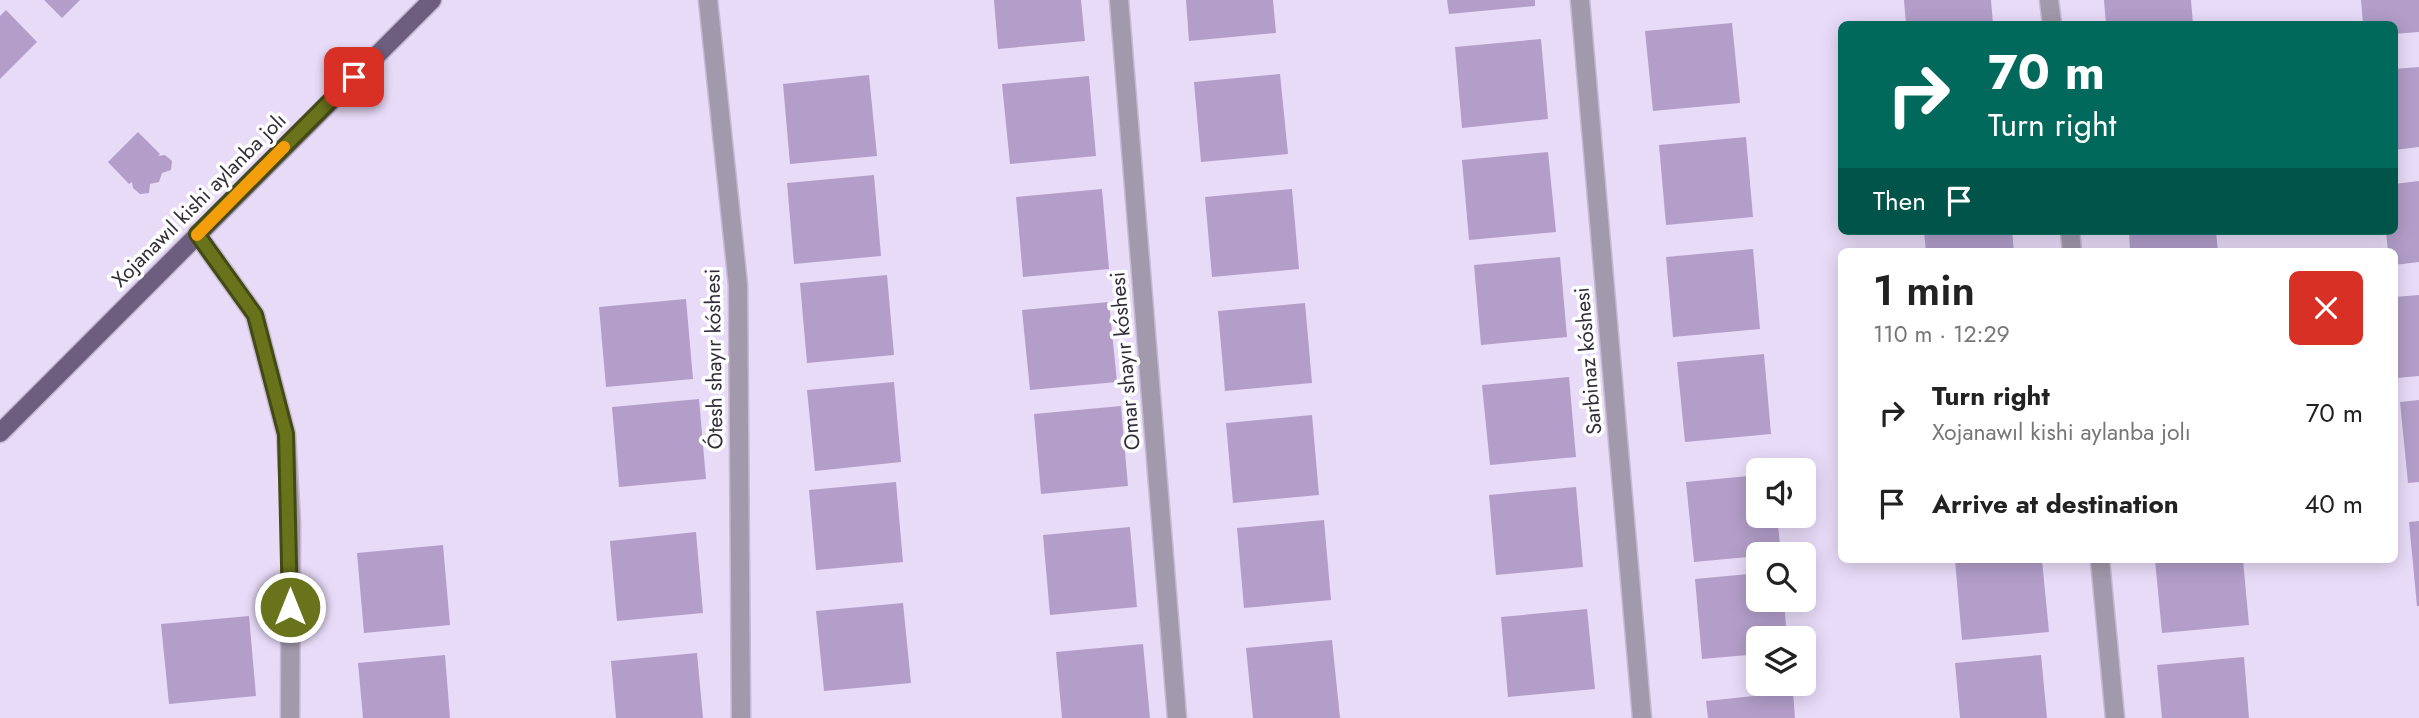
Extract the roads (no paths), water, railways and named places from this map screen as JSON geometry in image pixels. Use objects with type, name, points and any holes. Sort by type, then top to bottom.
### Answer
[{"type":"main road","name":"Xojanawıl kishi aylanba jolı","points":[[0,433],[432,0]]},
{"type":"street","name":"Ótesh shayır kóshesi","points":[[708,0],[738,285],[741,718]]},
{"type":"street","name":"Omar shayır kóshesi","points":[[1119,0],[1177,718]]},
{"type":"street","name":"Sarbinaz kóshesi","points":[[1580,0],[1642,718]]},
{"type":"street","points":[[2049,0],[2052,21]]},
{"type":"street","points":[[197,234],[255,315],[286,434],[291,523],[290,718]]},
{"type":"street","points":[[2100,563],[2115,718]]}]
